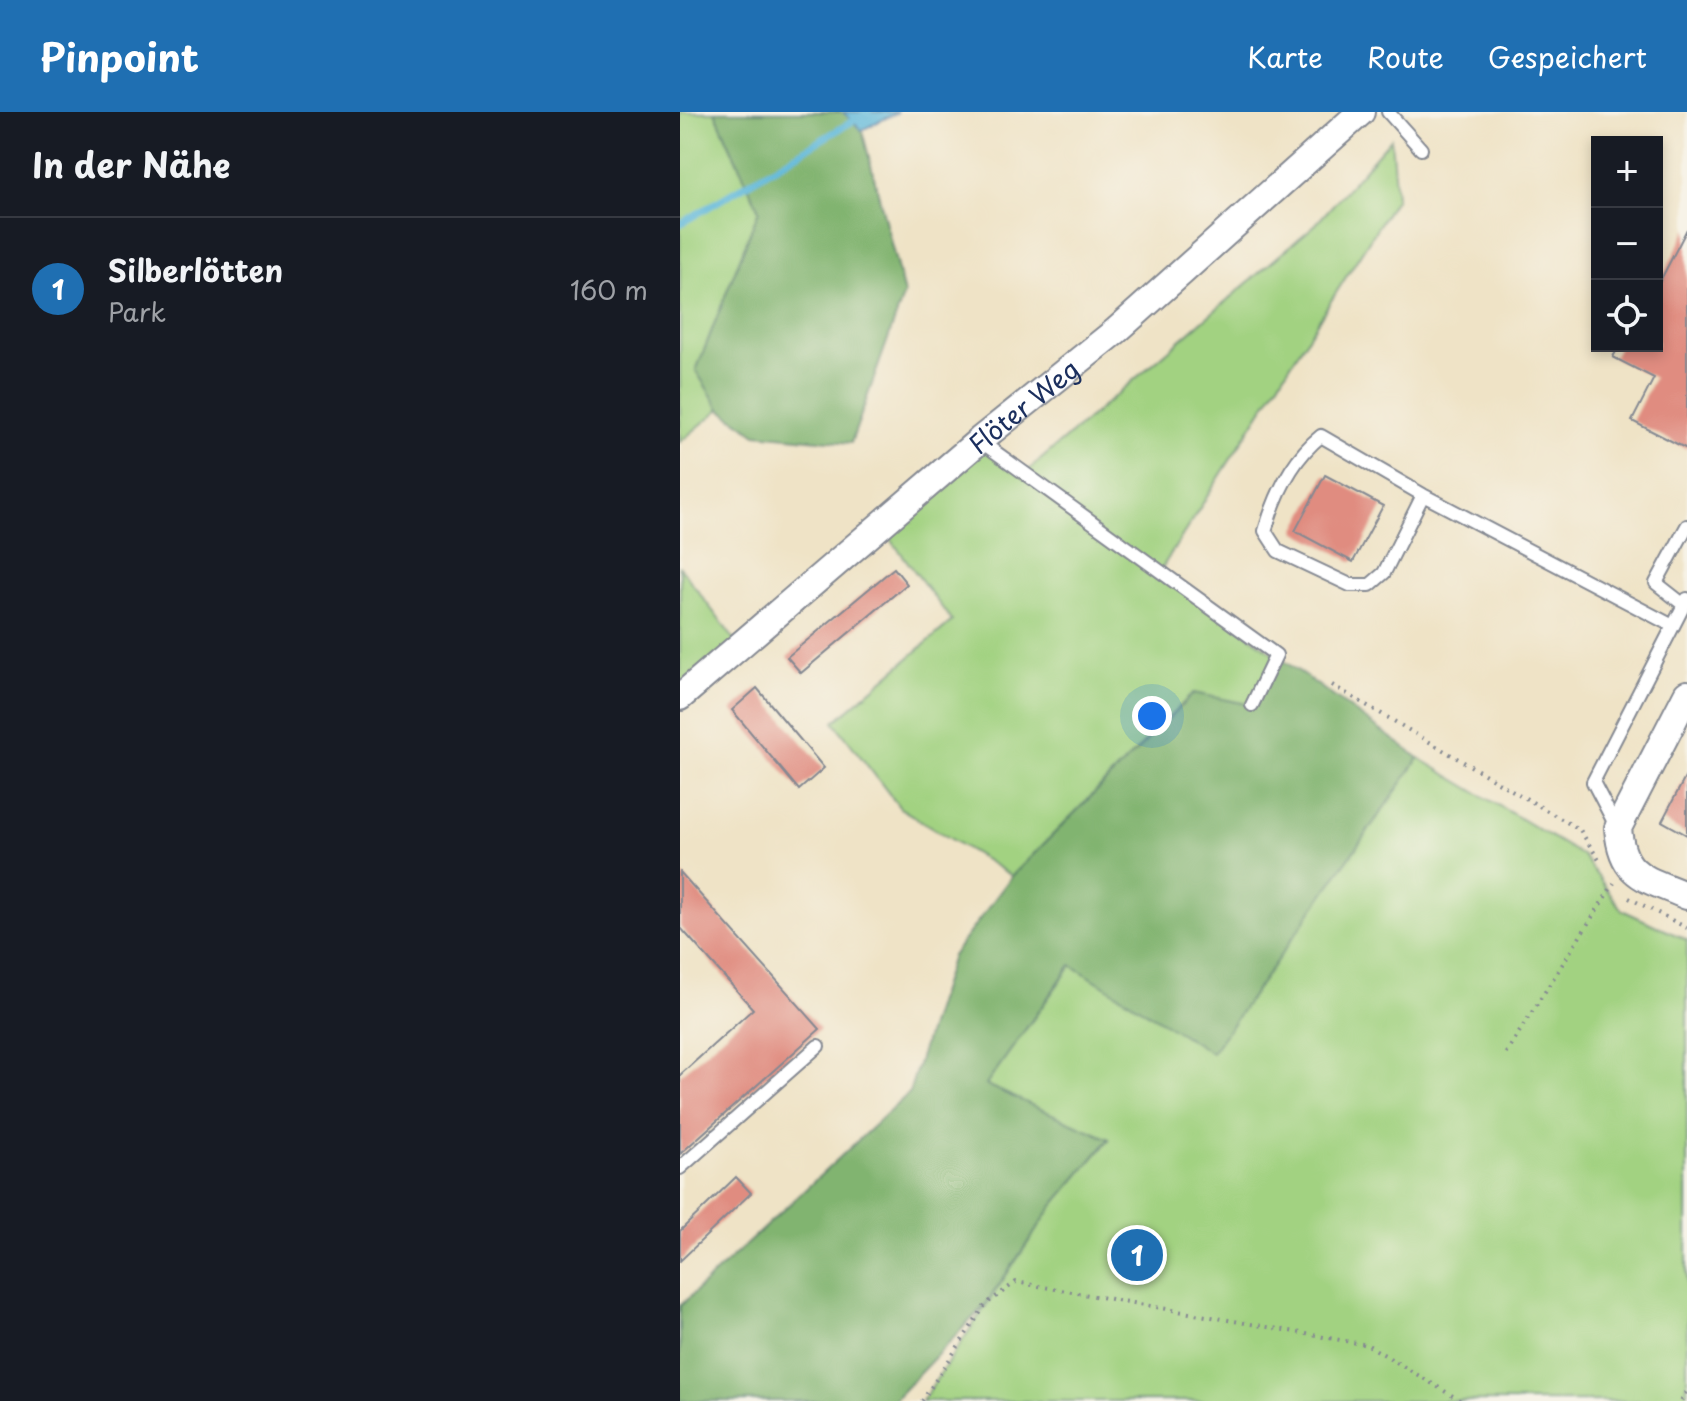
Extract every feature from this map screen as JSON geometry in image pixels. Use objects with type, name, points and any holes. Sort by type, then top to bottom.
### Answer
[{"type":"street","name":"Flöter Weg","points":[[680,697],[980,440],[1116,331],[1361,112]]},
{"type":"street","points":[[1687,694],[1618,828],[1619,846],[1625,864],[1641,876],[1687,896]]},
{"type":"lane","points":[[1388,112],[1421,149]]},
{"type":"lane","points":[[1423,495],[1384,573],[1370,585],[1350,585],[1278,551],[1265,531],[1271,510],[1302,451],[1321,436],[1423,495],[1673,626]]},
{"type":"lane","points":[[980,440],[1276,655],[1252,705]]},
{"type":"lane","points":[[1618,828],[1593,782],[1686,602],[1656,583],[1687,526]]},
{"type":"lane","points":[[680,1168],[818,1046]]},
{"type":"path","points":[[1332,685],[1580,830],[1606,870]]},
{"type":"path","points":[[1506,1053],[1614,884],[1633,902],[1687,928]]},
{"type":"path","points":[[922,1401],[986,1304],[1016,1282],[1368,1345],[1461,1401]]},
{"type":"path","points":[[1681,1401],[1687,1390]]},
{"type":"green space","points":[[680,112],[715,112],[759,210],[696,371],[720,409],[680,442]]},
{"type":"green space","points":[[715,112],[843,112],[862,130],[904,294],[851,443],[756,434],[720,409],[696,371],[759,210]]},
{"type":"green space","points":[[1391,139],[1396,198],[1160,571],[1276,655],[1252,705],[1193,693],[1012,876],[900,808],[834,722],[952,621],[880,525],[980,440],[1025,473],[1316,224]]},
{"type":"green space","points":[[680,567],[739,646],[680,695]]},
{"type":"green space","points":[[1276,655],[1419,758],[1212,1053],[1071,965],[986,1085],[1109,1139],[1052,1207],[986,1304],[893,1401],[680,1401],[680,1306],[909,1093],[952,956],[1012,876],[1194,693],[1252,705]]},
{"type":"green space","points":[[1419,758],[1583,856],[1622,910],[1687,940],[1687,1401],[922,1401],[1052,1207],[1109,1140],[985,1086],[1072,965],[1212,1052]]},
{"type":"water","points":[[843,112],[898,112],[862,130]]},
{"type":"building","points":[[1687,229],[1687,449],[1632,421],[1654,378],[1613,357],[1616,352],[1663,352],[1663,275]]},
{"type":"building","points":[[1325,475],[1383,506],[1353,562],[1295,531]]},
{"type":"building","points":[[894,568],[907,584],[801,673],[787,657]]},
{"type":"building","points":[[757,688],[824,768],[799,790],[732,710]]},
{"type":"building","points":[[1687,774],[1687,835],[1662,821]]},
{"type":"building","points":[[680,872],[820,1029],[680,1154],[680,1075],[753,1009],[680,927]]},
{"type":"building","points":[[736,1177],[751,1193],[680,1261],[680,1231]]},
{"type":"waterway","points":[[680,224],[868,112]]},
{"type":"place","name":"Silberlötten","points":[[1137,1255]]}]
